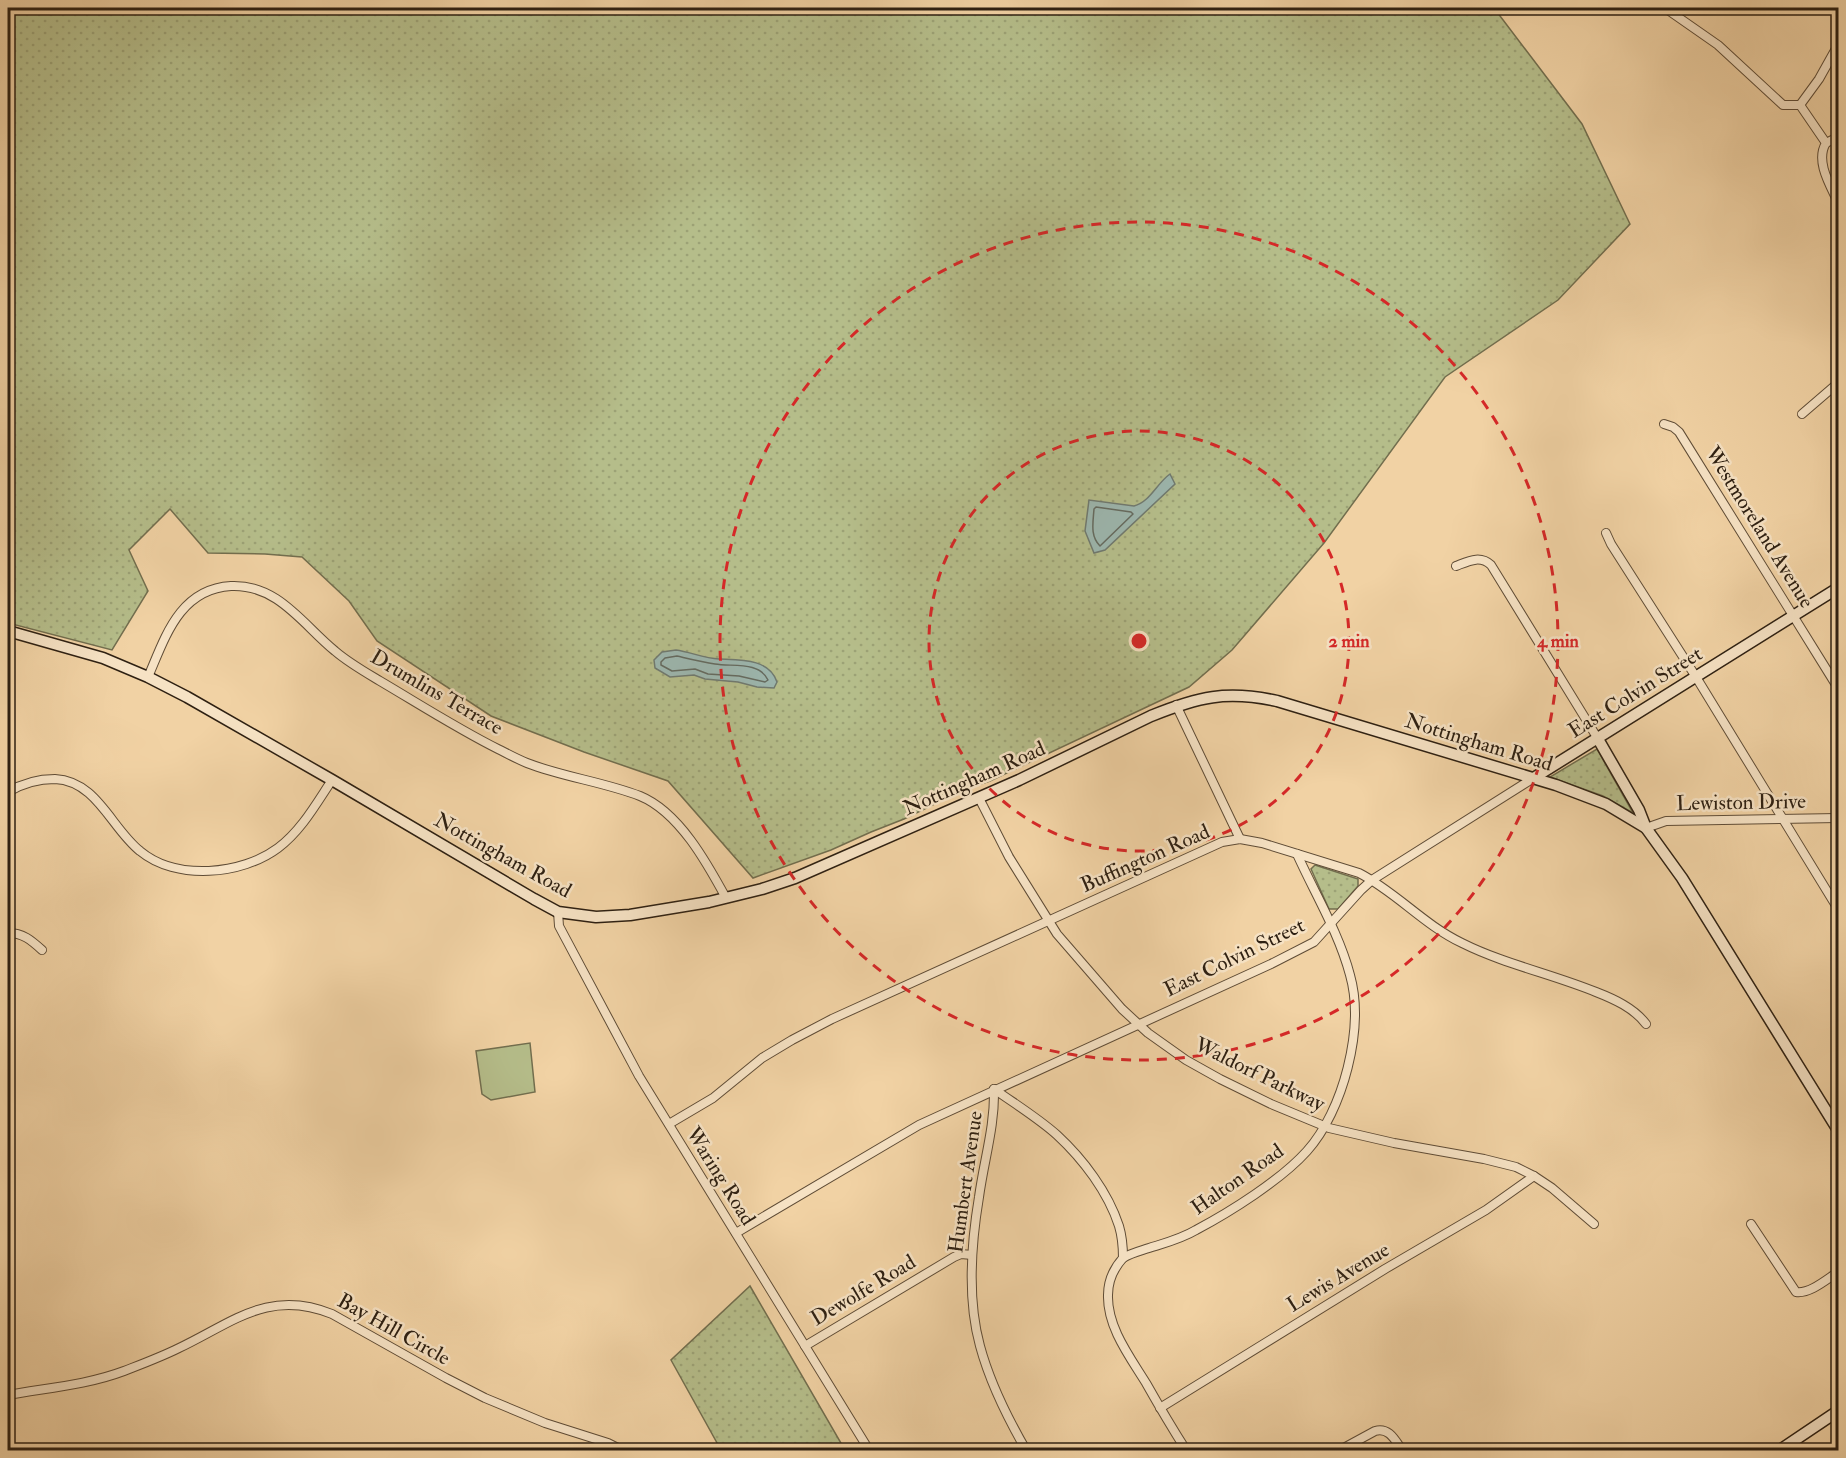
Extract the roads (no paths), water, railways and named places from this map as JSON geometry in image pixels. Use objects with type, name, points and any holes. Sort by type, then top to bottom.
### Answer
[{"type":"street","points":[[1665,8],[1718,45],[1783,105],[1800,105]]},
{"type":"street","points":[[1800,105],[1839,45]]},
{"type":"street","points":[[1800,105],[1826,143]]},
{"type":"street","points":[[1839,137],[1826,143],[1821,159],[1839,202]]},
{"type":"street","points":[[1802,414],[1839,383]]},
{"type":"street","name":"Westmoreland Avenue","points":[[1664,424],[1679,432],[1839,688]]},
{"type":"street","points":[[1606,533],[1839,909]]},
{"type":"street","points":[[1456,566],[1479,559],[1491,565],[1598,739],[1639,810],[1646,828]]},
{"type":"street","name":"Drumlins Terrace","points":[[148,678],[164,639],[185,606],[200,596],[220,588],[233,586],[253,588],[272,595],[290,608],[337,652],[362,670],[480,740],[526,763],[639,796],[660,808],[676,822],[711,870],[726,898]]},
{"type":"street","name":"East Colvin Street","points":[[736,1233],[918,1125],[1280,960],[1314,942],[1360,890],[1372,880],[1839,588]]},
{"type":"street","name":"Nottingham Road","points":[[8,631],[103,658],[148,678],[197,703],[332,780],[558,912],[596,917],[630,915],[726,898],[795,878],[1019,780],[1176,705],[1196,699],[1226,695],[1277,701],[1583,795],[1606,804],[1646,828],[1682,878],[1839,1130]]},
{"type":"street","points":[[1176,705],[1240,839]]},
{"type":"street","points":[[8,792],[31,781],[43,779],[63,780],[75,784],[94,797],[126,839],[142,853],[174,867],[194,871],[212,871],[239,867],[279,848],[296,832],[332,780]]},
{"type":"street","name":"Waldorf Parkway","points":[[979,798],[1009,857],[1057,934],[1138,1025],[1186,1060],[1271,1104],[1323,1126],[1394,1143],[1516,1167],[1552,1188],[1594,1224]]},
{"type":"street","name":"Lewiston Drive","points":[[1646,828],[1666,821],[1839,818]]},
{"type":"street","name":"Buffington Road","points":[[669,1124],[713,1098],[762,1058],[832,1019],[1222,842],[1240,839],[1262,843],[1359,873],[1461,943],[1518,966],[1602,994],[1621,1003],[1646,1024]]},
{"type":"street","name":"Halton Road","points":[[1123,1258],[1196,1231],[1258,1191],[1308,1150],[1331,1113],[1346,1075],[1353,1043],[1356,1007],[1351,977],[1297,854]]},
{"type":"street","name":"Waring Road","points":[[558,912],[559,926],[639,1076],[869,1450]]},
{"type":"street","points":[[8,933],[26,936],[42,950]]},
{"type":"street","points":[[994,1089],[1055,1133],[1075,1153],[1107,1199],[1119,1225],[1123,1258],[1112,1273],[1108,1295],[1111,1315],[1120,1340],[1186,1450]]},
{"type":"street","name":"Humbert Avenue","points":[[994,1089],[993,1124],[979,1195],[972,1255],[975,1326],[979,1346],[999,1401],[1026,1450]]},
{"type":"street","name":"Lewis Avenue","points":[[1160,1408],[1385,1269],[1486,1210],[1534,1176]]},
{"type":"street","points":[[1751,1224],[1796,1292],[1807,1291],[1839,1272]]},
{"type":"street","name":"Dewolfe Road","points":[[805,1346],[954,1257],[961,1254],[972,1255]]},
{"type":"street","name":"Bay Hill Circle","points":[[8,1395],[93,1380],[122,1372],[179,1348],[253,1310],[299,1304],[332,1314],[485,1398],[545,1423],[608,1443],[622,1450]]},
{"type":"street","points":[[1780,1450],[1839,1411]]},
{"type":"street","points":[[1340,1450],[1381,1429],[1393,1437],[1402,1450]]},
{"type":"water","points":[[1170,474],[1175,484],[1105,550],[1094,553],[1085,531],[1089,500],[1134,506],[1145,501]]},
{"type":"water","points":[[676,650],[713,658],[744,660],[760,664],[773,674],[777,682],[774,688],[757,687],[738,682],[705,679],[694,675],[670,677],[655,668],[654,660],[662,652]]}]
